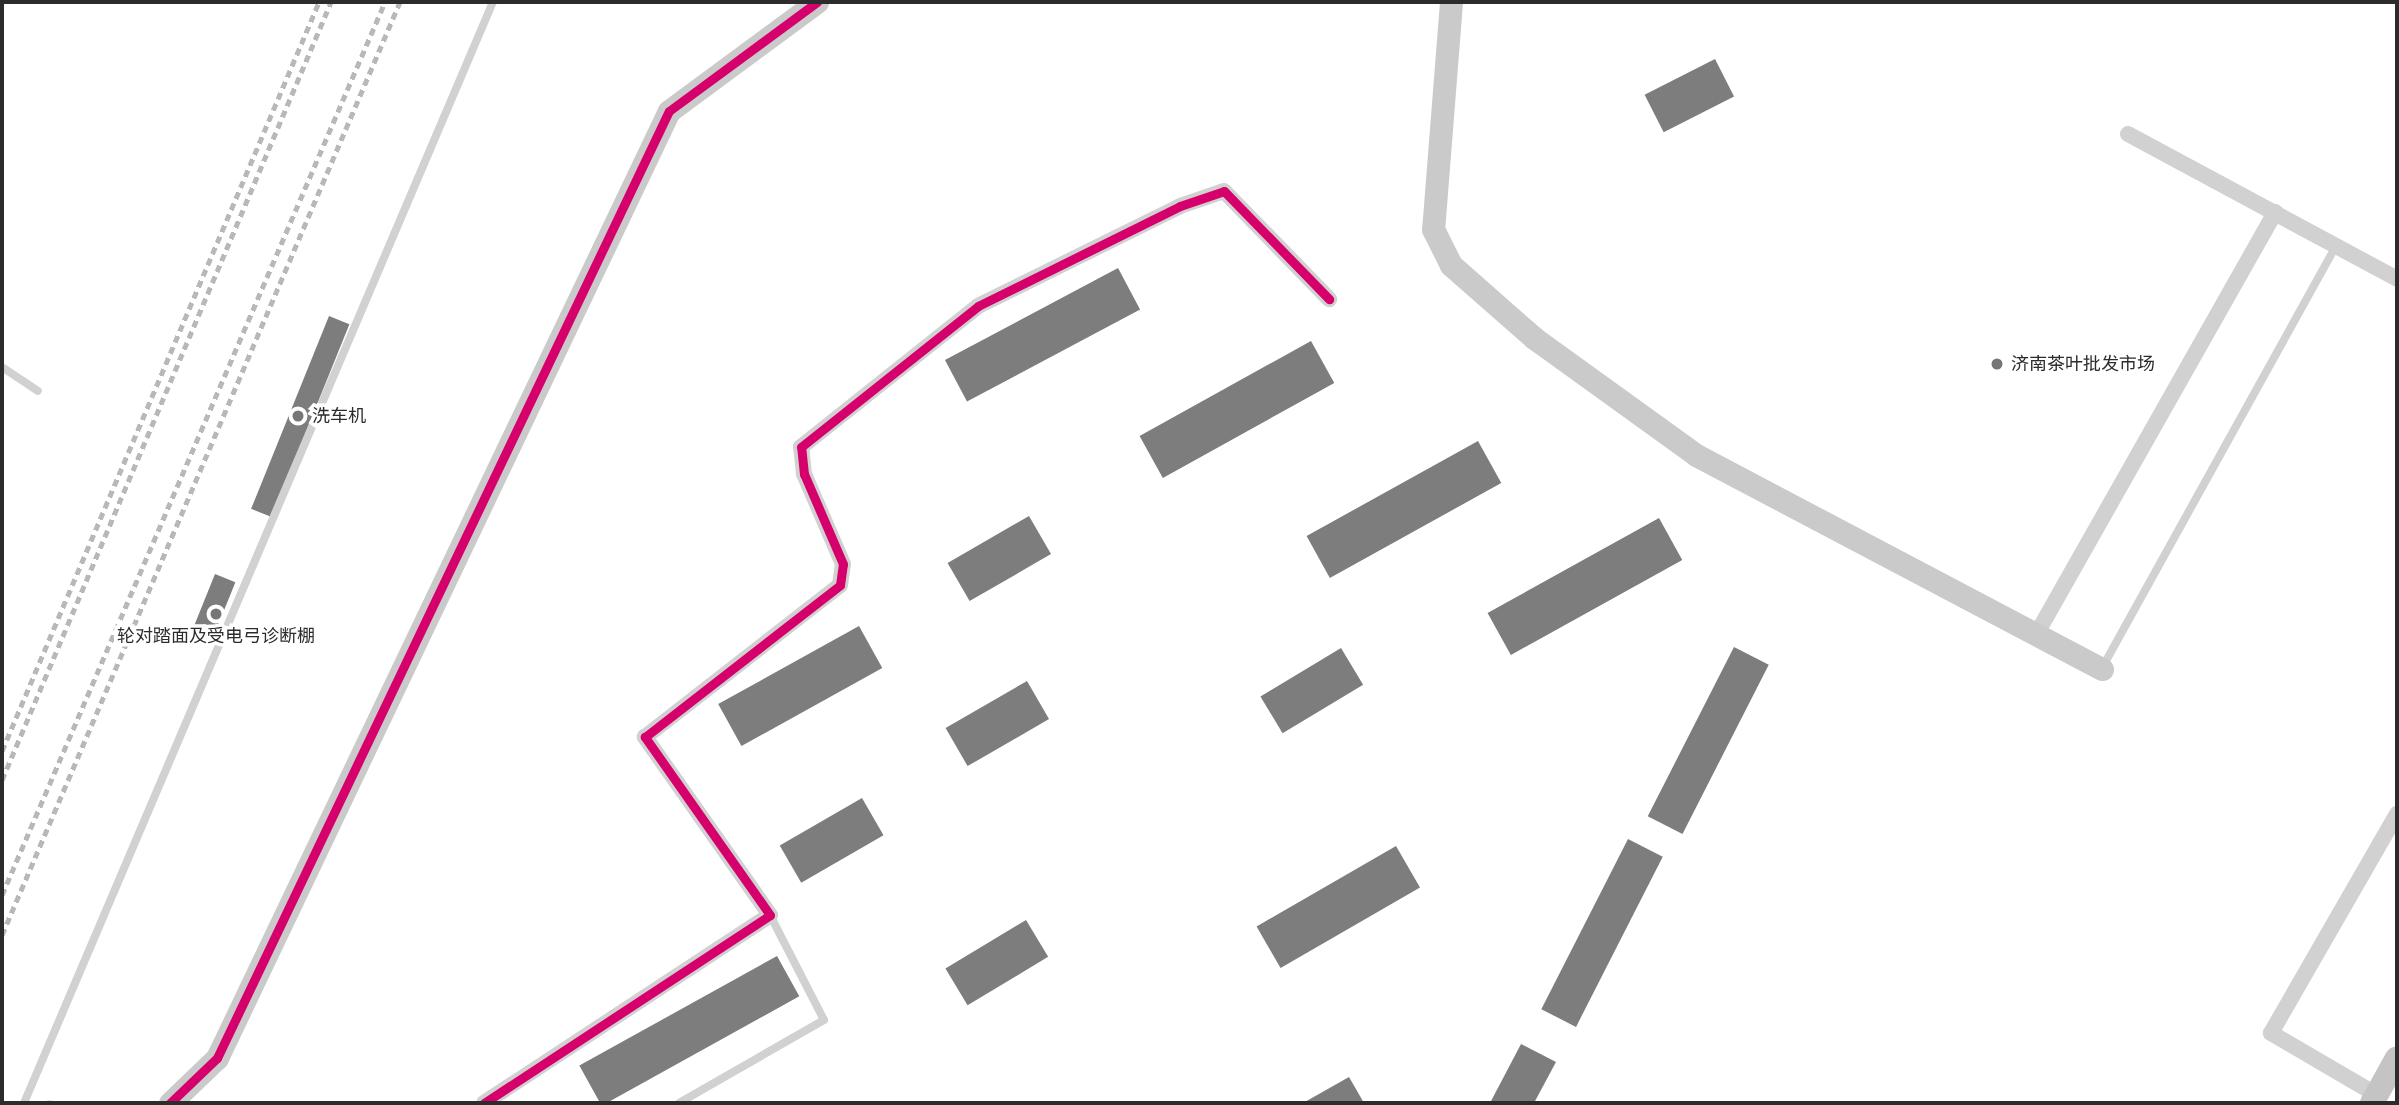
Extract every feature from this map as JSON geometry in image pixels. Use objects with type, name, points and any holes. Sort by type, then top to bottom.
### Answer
[{"type":"main road","points":[[2375,1099],[2397,1058]]},
{"type":"street","points":[[170,1103],[217,1058],[669,111],[817,2]]},
{"type":"street","points":[[1451,2],[1433,229],[1451,265],[1534,338],[1696,455],[2102,669]]},
{"type":"street","points":[[2128,134],[2397,279]]},
{"type":"street","points":[[484,1103],[771,915],[645,737],[840,585],[844,564],[804,474],[801,447],[978,306],[1180,206],[1224,191],[1329,299]]},
{"type":"street","points":[[2036,635],[2275,212]]},
{"type":"street","points":[[2375,1099],[2271,1033],[2397,814]]},
{"type":"lane","points":[[24,1103],[494,2]]},
{"type":"lane","points":[[2102,669],[2336,245]]},
{"type":"lane","points":[[2,367],[38,391]]},
{"type":"lane","points":[[679,1103],[824,1020],[771,915]]},
{"type":"building","points":[[1715,59],[1734,96],[1664,132],[1645,95]]},
{"type":"building","points":[[1118,268],[1140,309],[967,402],[945,360]]},
{"type":"building","name":"洗车机","points":[[329,316],[349,324],[271,517],[251,509]]},
{"type":"building","points":[[1311,341],[1334,383],[1163,478],[1140,436]]},
{"type":"building","points":[[1478,441],[1501,483],[1330,578],[1307,536]]},
{"type":"building","points":[[1029,516],[1051,554],[970,601],[948,563]]},
{"type":"building","points":[[1659,518],[1682,560],[1511,655],[1488,613]]},
{"type":"building","name":"轮对踏面及受电弓诊断棚","points":[[215,574],[235,582],[213,638],[193,630]]},
{"type":"building","points":[[859,626],[882,668],[741,746],[718,704]]},
{"type":"building","points":[[1734,647],[1769,665],[1682,834],[1648,816]]},
{"type":"building","points":[[1341,648],[1363,685],[1283,733],[1260,696]]},
{"type":"building","points":[[1027,681],[1049,719],[968,766],[946,728]]},
{"type":"building","points":[[862,798],[883,835],[801,883],[780,846]]},
{"type":"building","points":[[1628,839],[1663,857],[1576,1027],[1541,1009]]},
{"type":"building","points":[[1396,846],[1420,888],[1281,968],[1257,926]]},
{"type":"building","points":[[1026,920],[1048,957],[968,1005],[945,968]]},
{"type":"building","points":[[777,956],[799,996],[607,1103],[600,1103],[579,1066]]},
{"type":"building","points":[[1521,1044],[1556,1062],[1534,1103],[1490,1103]]},
{"type":"building","points":[[1349,1077],[1364,1103],[1303,1103]]},
{"type":"railway","points":[[2,751],[319,2]]},
{"type":"railway","points":[[2,780],[331,2]]},
{"type":"railway","points":[[2,895],[385,2]]},
{"type":"railway","points":[[2,935],[400,2]]},
{"type":"cycle path","points":[[170,1103],[217,1058],[669,111],[817,2]]},
{"type":"cycle path","points":[[484,1103],[770,915],[645,737],[840,585],[843,564],[804,474],[801,447],[978,306],[1180,206],[1224,191],[1329,299]]},
{"type":"place","name":"济南茶叶批发市场","points":[[1997,364]]},
{"type":"place","name":"洗车机","points":[[298,416]]},
{"type":"place","name":"轮对踏面及受电弓诊断棚","points":[[216,614]]}]
